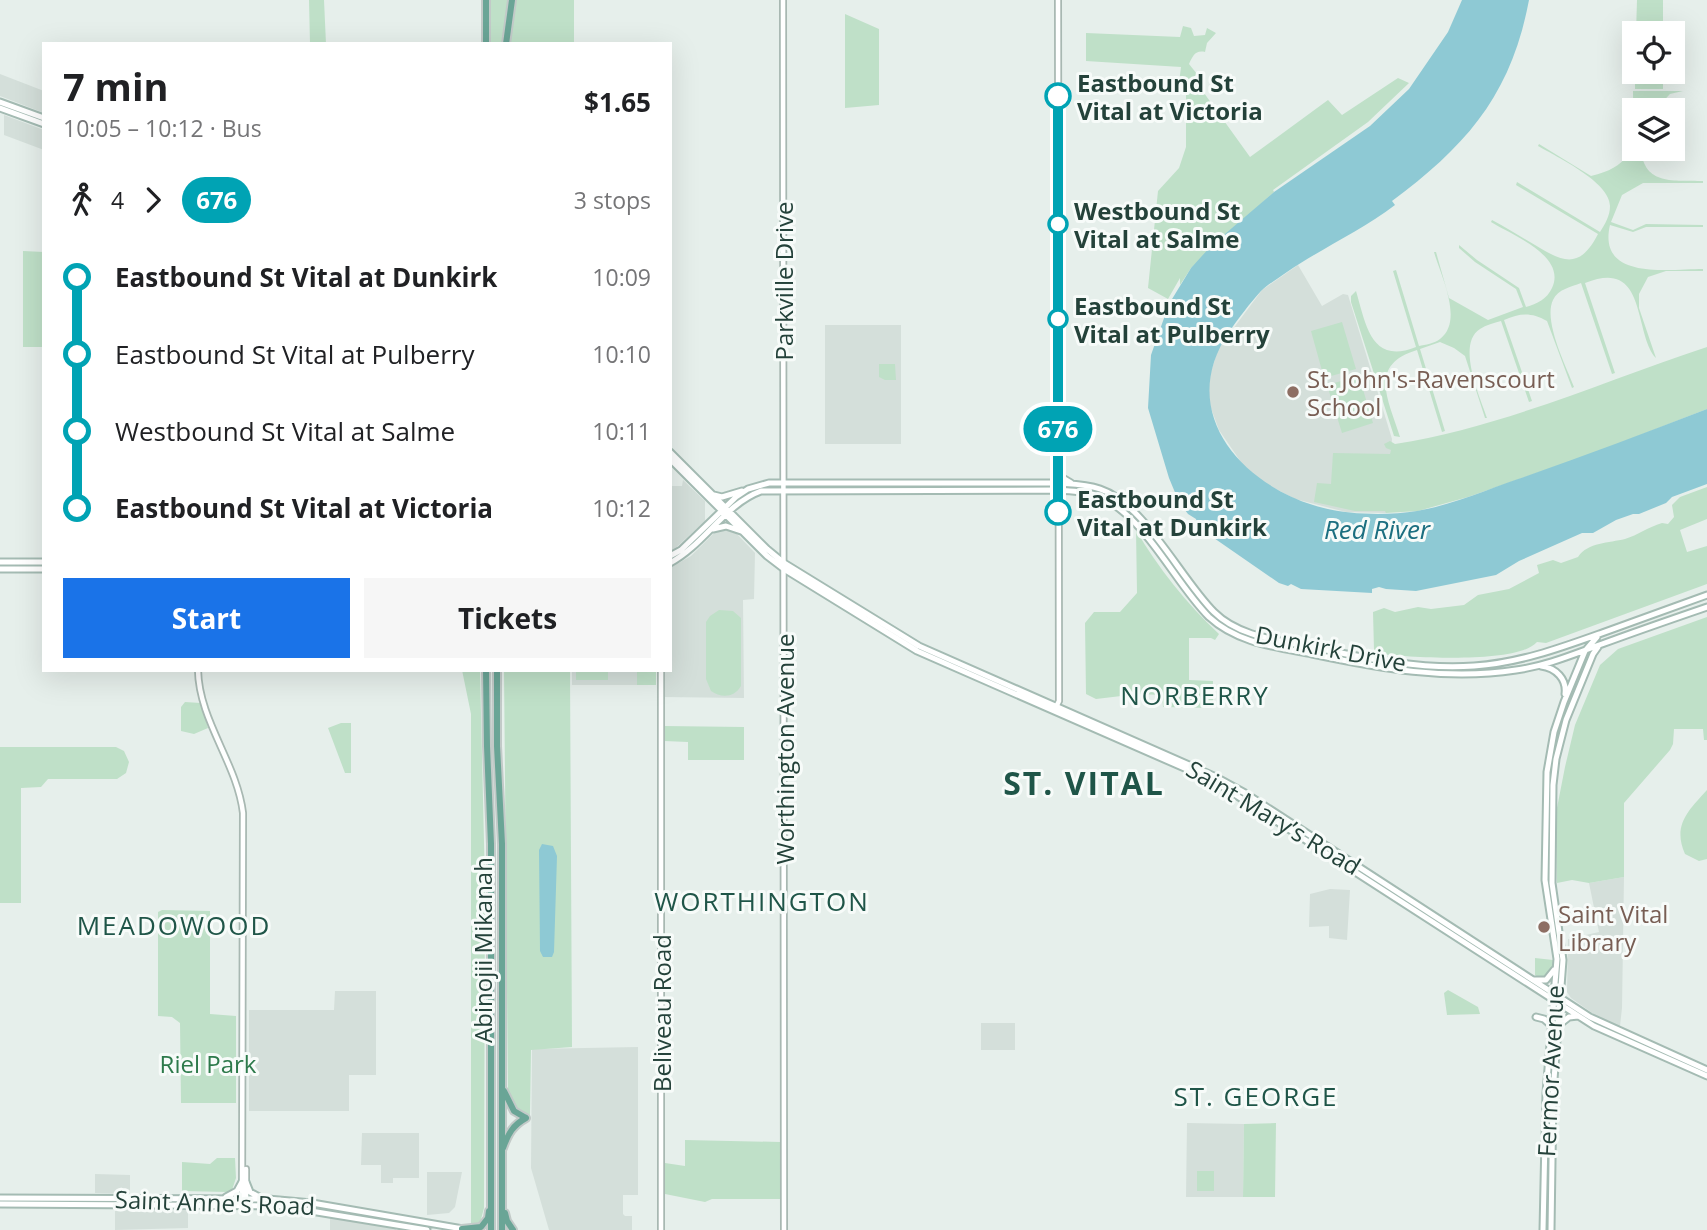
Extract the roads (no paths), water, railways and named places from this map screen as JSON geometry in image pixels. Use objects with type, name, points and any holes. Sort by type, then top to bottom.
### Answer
[{"type":"main road","points":[[486,0],[486,42]]},
{"type":"main road","points":[[506,42],[512,0]]},
{"type":"main road","points":[[0,102],[42,117]]},
{"type":"main road","points":[[0,108],[42,123]]},
{"type":"main road","name":"Saint Mary’s Road","points":[[672,454],[714,495],[723,508]]},
{"type":"main road","name":"Saint Mary’s Road","points":[[672,461],[784,566],[901,638],[1214,781],[1554,997]]},
{"type":"main road","points":[[1058,470],[1061,477],[1074,484]]},
{"type":"main road","name":"Dunkirk Drive","points":[[672,555],[681,550],[723,508],[745,491],[769,483],[783,486],[1058,487],[1098,496],[1123,510],[1201,608],[1232,634],[1258,643],[1318,655],[1400,670],[1445,675],[1480,674],[1538,666],[1707,607]]},
{"type":"main road","name":"Dunkirk Drive","points":[[1058,487],[1074,484],[1100,489],[1127,505],[1214,613],[1235,628],[1261,637],[1402,663],[1475,666],[1515,660],[1555,650],[1707,596]]},
{"type":"main road","name":"Dunkirk Drive","points":[[672,562],[690,551],[744,499],[761,491],[783,486]]},
{"type":"main road","points":[[714,495],[722,497],[745,491]]},
{"type":"main road","points":[[744,499],[738,512],[745,531]]},
{"type":"main road","points":[[711,531],[726,526],[745,531]]},
{"type":"main road","points":[[0,562],[42,562]]},
{"type":"main road","points":[[0,569],[42,569]]},
{"type":"main road","name":"Fermor Avenue","points":[[1550,1230],[1556,965],[1545,875],[1547,772],[1564,702],[1585,651],[1590,642],[1602,633]]},
{"type":"main road","name":"Fermor Avenue","points":[[1544,1230],[1546,1093],[1561,1002],[1562,950],[1552,883],[1552,798],[1559,745],[1592,654],[1600,645]]},
{"type":"main road","points":[[1445,675],[1446,666]]},
{"type":"main road","points":[[1538,666],[1550,668],[1563,679],[1566,690],[1564,702]]},
{"type":"main road","name":"Abinojii Mikanah","points":[[486,672],[486,746],[491,844],[491,1230]]},
{"type":"main road","name":"Abinojii Mikanah","points":[[497,672],[497,746],[502,844],[502,1230]]},
{"type":"main road","name":"Saint Mary’s Road","points":[[1056,709],[1214,776],[1245,793],[1531,979],[1578,1016],[1707,1076]]},
{"type":"main road","points":[[1553,740],[1557,740],[1559,745]]},
{"type":"main road","points":[[1531,979],[1546,980],[1556,965]]},
{"type":"main road","name":"Saint Mary’s Road","points":[[1561,1002],[1600,1023],[1707,1070]]},
{"type":"main road","points":[[1536,1017],[1555,1027],[1565,1019],[1578,1016]]},
{"type":"main road","points":[[501,1153],[507,1135],[526,1118],[514,1111],[502,1084]]},
{"type":"main road","points":[[221,1198],[233,1195],[244,1181],[252,1193],[268,1199]]},
{"type":"main road","points":[[502,1195],[507,1221],[513,1230]]},
{"type":"main road","points":[[462,1229],[472,1229],[485,1223],[492,1196]]},
{"type":"main road","name":"Saint Anne's Road","points":[[0,1198],[93,1201],[268,1199],[470,1230]]},
{"type":"main road","name":"Saint Anne's Road","points":[[0,1204],[221,1198],[331,1210],[427,1230]]},
{"type":"street","name":"Parkville Drive","points":[[783,0],[784,566]]},
{"type":"street","points":[[1056,709],[1058,0]]},
{"type":"street","name":"Worthington Avenue","points":[[783,1230],[784,566]]},
{"type":"street","points":[[198,672],[201,696],[241,800],[243,813],[244,1201]]},
{"type":"street","name":"Beliveau Road","points":[[661,672],[661,1230]]},
{"type":"water","name":"Red River","points":[[1462,0],[1529,0],[1511,64],[1498,91],[1464,138],[1392,201],[1395,205],[1300,263],[1261,291],[1248,306],[1229,332],[1215,361],[1210,388],[1213,414],[1223,438],[1239,460],[1260,479],[1285,494],[1338,511],[1392,514],[1456,501],[1707,409],[1707,484],[1672,497],[1666,503],[1639,514],[1616,520],[1593,533],[1582,533],[1519,561],[1496,575],[1416,591],[1379,587],[1372,589],[1372,593],[1301,589],[1291,584],[1288,586],[1279,583],[1198,527],[1196,519],[1188,514],[1179,502],[1148,408],[1151,355],[1169,304],[1191,268],[1211,246],[1274,192],[1370,126],[1409,89],[1448,32]]},
{"type":"water","points":[[542,844],[553,846],[557,856],[552,957],[543,957],[540,951],[539,850]]},
{"type":"place","name":"Eastbound St Vital at Victoria","points":[[1058,96]]},
{"type":"place","name":"Westbound St Vital at Salme","points":[[1058,224]]},
{"type":"place","name":"Eastbound St Vital at Pulberry","points":[[1058,319]]},
{"type":"place","name":"St. John's-Ravenscourt School","points":[[1293,392]]},
{"type":"place","name":"Eastbound St Vital at Dunkirk","points":[[1058,512]]},
{"type":"place","name":"Saint Vital Library","points":[[1544,927]]},
{"type":"district","name":"NORBERRY","points":[[1195,695]]},
{"type":"district","name":"ST. VITAL","points":[[1084,782]]},
{"type":"district","name":"WORTHINGTON","points":[[762,901]]},
{"type":"district","name":"MEADOWOOD","points":[[174,925]]},
{"type":"district","name":"ST. GEORGE","points":[[1256,1096]]},
{"type":"park label","name":"Riel Park","points":[[208,1063]]}]
